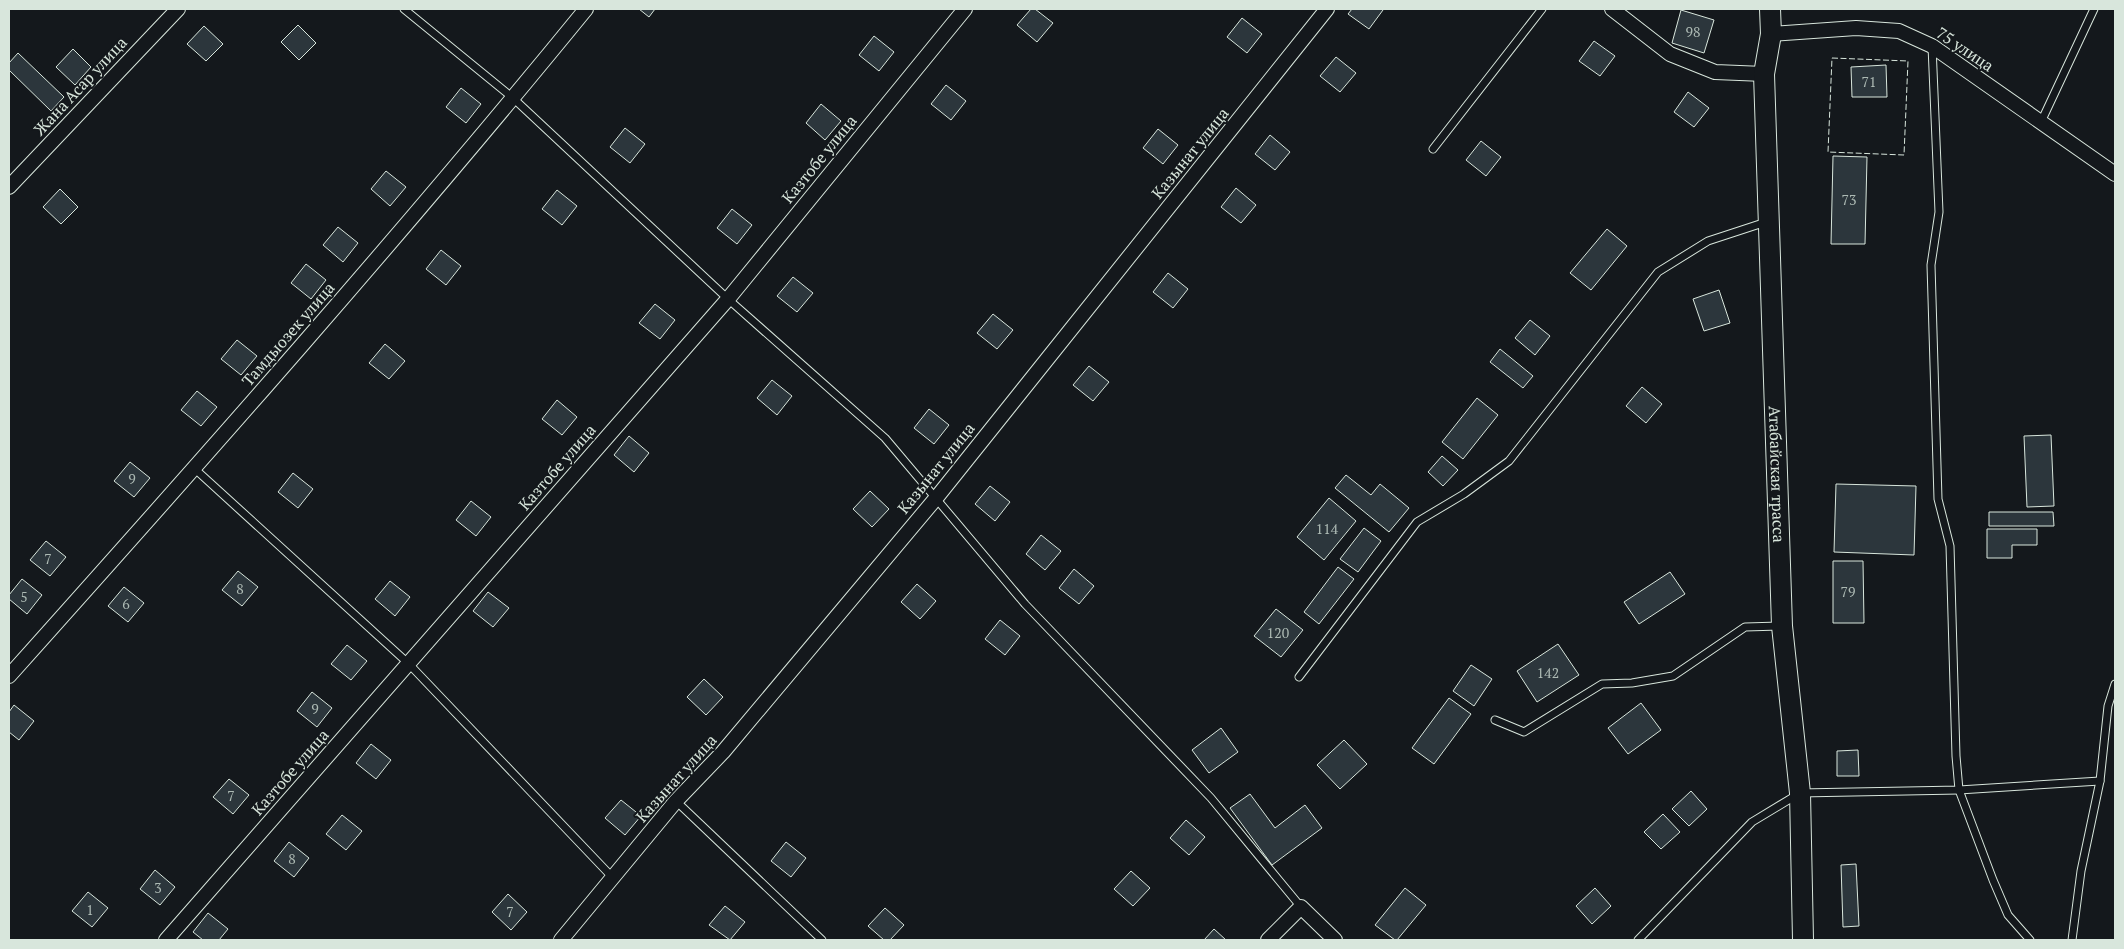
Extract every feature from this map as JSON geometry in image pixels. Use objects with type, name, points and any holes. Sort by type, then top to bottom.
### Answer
[{"type":"main road","name":"Атабайская трасса","points":[[1770,9],[1771,34],[1764,74],[1782,626],[1800,794],[1803,940]]},
{"type":"street","name":"Жана Асар улица","points":[[9,187],[178,9]]},
{"type":"street","name":"Тамдыозек улица","points":[[9,676],[195,469],[514,98],[586,9]]},
{"type":"street","name":"Казтобе улица","points":[[166,940],[728,299],[965,9]]},
{"type":"street","name":"Казынат улица","points":[[561,940],[614,879],[676,802],[723,752],[936,497],[1328,9]]},
{"type":"street","points":[[1612,9],[1670,54],[1715,72],[1764,74]]},
{"type":"street","name":"75 улица","points":[[1771,34],[1856,28],[1898,31],[1932,46],[2115,174]]},
{"type":"street","points":[[1268,940],[1301,907],[1335,940]]},
{"type":"lane","points":[[404,9],[514,98],[728,299],[885,438],[1026,604],[1211,798],[1301,907]]},
{"type":"lane","points":[[1433,149],[1542,9]]},
{"type":"lane","points":[[2041,122],[2094,9]]},
{"type":"lane","points":[[1932,46],[1939,212],[1931,265],[1938,499],[1950,546],[1956,756],[1959,790],[2008,915],[2030,940]]},
{"type":"lane","points":[[1299,677],[1417,522],[1464,494],[1509,461],[1658,272],[1708,241],[1769,221]]},
{"type":"lane","points":[[195,469],[409,664],[614,879]]},
{"type":"lane","points":[[1495,720],[1524,732],[1602,684],[1632,683],[1673,676],[1745,627],[1782,626]]},
{"type":"lane","points":[[2072,940],[2081,870],[2100,781],[2108,706],[2115,684]]},
{"type":"lane","points":[[1638,940],[1752,822],[1800,794],[1959,790],[2100,781]]},
{"type":"lane","points":[[676,802],[822,940]]},
{"type":"building","points":[[639,9],[655,9],[649,17]]},
{"type":"building","points":[[1031,9],[1035,9],[1053,23],[1037,42],[1017,25]]},
{"type":"building","points":[[1352,9],[1383,10],[1369,29],[1348,14]]},
{"type":"building","points":[[1681,10],[1714,20],[1704,53],[1672,43]]},
{"type":"building","points":[[1242,18],[1262,34],[1247,53],[1227,37]]},
{"type":"building","points":[[298,25],[316,43],[299,60],[281,42]]},
{"type":"building","points":[[204,26],[223,44],[206,61],[187,44]]},
{"type":"building","points":[[874,36],[894,52],[879,71],[859,55]]},
{"type":"building","points":[[1594,41],[1615,56],[1600,76],[1579,61]]},
{"type":"building","points":[[73,49],[91,67],[75,85],[56,67]]},
{"type":"building","points":[[18,53],[64,97],[51,111],[9,70],[9,63]]},
{"type":"building","points":[[1336,57],[1356,73],[1340,92],[1320,76]]},
{"type":"building","points":[[1886,65],[1887,97],[1852,97],[1851,67]]},
{"type":"building","points":[[946,85],[966,101],[951,120],[931,104]]},
{"type":"building","points":[[461,88],[481,104],[466,123],[446,107]]},
{"type":"building","points":[[1688,92],[1709,108],[1694,127],[1674,112]]},
{"type":"building","points":[[821,104],[841,121],[825,140],[806,123]]},
{"type":"building","points":[[625,128],[645,144],[630,163],[610,147]]},
{"type":"building","points":[[1158,129],[1178,145],[1163,164],[1143,148]]},
{"type":"building","points":[[1270,135],[1290,152],[1275,170],[1255,154]]},
{"type":"building","points":[[1481,141],[1501,157],[1486,176],[1466,160]]},
{"type":"building","points":[[1833,156],[1867,157],[1865,244],[1831,244]]},
{"type":"building","points":[[386,171],[406,187],[390,206],[371,189]]},
{"type":"building","points":[[1236,188],[1256,205],[1241,223],[1221,207]]},
{"type":"building","points":[[60,189],[78,207],[61,224],[43,207]]},
{"type":"building","points":[[557,190],[577,206],[562,225],[542,209]]},
{"type":"building","points":[[732,209],[752,225],[737,244],[717,228]]},
{"type":"building","points":[[338,227],[358,243],[343,262],[323,245]]},
{"type":"building","points":[[1607,229],[1627,246],[1591,290],[1570,273]]},
{"type":"building","points":[[441,250],[461,266],[446,285],[426,269]]},
{"type":"building","points":[[306,264],[326,280],[311,299],[291,283]]},
{"type":"building","points":[[1168,273],[1188,289],[1173,308],[1153,292]]},
{"type":"building","points":[[793,277],[813,293],[797,312],[777,296]]},
{"type":"building","points":[[1719,290],[1730,323],[1704,331],[1693,299]]},
{"type":"building","points":[[655,304],[675,320],[660,339],[639,323]]},
{"type":"building","points":[[993,314],[1013,330],[997,349],[977,333]]},
{"type":"building","points":[[1530,320],[1550,336],[1535,355],[1515,338]]},
{"type":"building","points":[[237,340],[257,356],[241,375],[221,359]]},
{"type":"building","points":[[385,344],[405,361],[389,379],[369,363]]},
{"type":"building","points":[[1500,349],[1533,376],[1523,388],[1490,362]]},
{"type":"building","points":[[1089,366],[1109,382],[1093,401],[1073,385]]},
{"type":"building","points":[[772,380],[792,396],[777,415],[757,398]]},
{"type":"building","points":[[1642,387],[1662,404],[1646,423],[1626,406]]},
{"type":"building","points":[[197,391],[217,407],[201,426],[181,410]]},
{"type":"building","points":[[1477,398],[1498,415],[1463,459],[1442,442]]},
{"type":"building","points":[[557,400],[577,417],[562,435],[542,419]]},
{"type":"building","points":[[929,409],[949,425],[934,444],[914,428]]},
{"type":"building","points":[[2051,435],[2054,506],[2027,507],[2024,436]]},
{"type":"building","points":[[629,436],[649,453],[634,472],[614,455]]},
{"type":"building","points":[[1442,456],[1458,470],[1443,486],[1428,472]]},
{"type":"building","points":[[130,462],[150,478],[134,497],[114,481]]},
{"type":"building","points":[[293,473],[313,489],[298,508],[278,492]]},
{"type":"building","points":[[1346,475],[1371,495],[1380,484],[1409,508],[1389,532],[1335,488]]},
{"type":"building","points":[[1836,484],[1916,486],[1914,555],[1834,552]]},
{"type":"building","points":[[990,486],[1010,502],[995,521],[975,504]]},
{"type":"building","points":[[870,491],[889,509],[872,527],[853,509]]},
{"type":"building","points":[[1329,498],[1356,521],[1324,560],[1297,537]]},
{"type":"building","points":[[471,501],[491,517],[476,536],[456,520]]},
{"type":"building","points":[[1989,512],[2053,512],[2054,526],[1989,526]]},
{"type":"building","points":[[1364,528],[1381,541],[1358,572],[1340,559]]},
{"type":"building","points":[[1987,529],[2037,529],[2037,545],[2012,545],[2012,558],[1987,558]]},
{"type":"building","points":[[1041,535],[1061,551],[1045,570],[1026,554]]},
{"type":"building","points":[[46,541],[66,557],[50,576],[30,560]]},
{"type":"building","points":[[1833,561],[1863,561],[1864,623],[1833,623]]},
{"type":"building","points":[[1338,567],[1354,579],[1319,624],[1304,612]]},
{"type":"building","points":[[1074,569],[1094,586],[1079,604],[1059,588]]},
{"type":"building","points":[[238,571],[258,587],[242,606],[222,590]]},
{"type":"building","points":[[1670,572],[1685,594],[1639,624],[1624,602]]},
{"type":"building","points":[[22,579],[42,595],[27,614],[9,599],[9,595]]},
{"type":"building","points":[[390,581],[410,597],[395,616],[375,599]]},
{"type":"building","points":[[917,584],[936,601],[920,619],[901,602]]},
{"type":"building","points":[[124,587],[144,603],[128,622],[108,606]]},
{"type":"building","points":[[488,592],[509,608],[493,627],[473,611]]},
{"type":"building","points":[[1276,609],[1303,630],[1281,657],[1254,636]]},
{"type":"building","points":[[1000,620],[1020,636],[1005,655],[985,639]]},
{"type":"building","points":[[1558,644],[1579,675],[1537,702],[1517,671]]},
{"type":"building","points":[[347,645],[367,661],[351,680],[331,664]]},
{"type":"building","points":[[1471,665],[1492,679],[1474,706],[1453,691]]},
{"type":"building","points":[[704,679],[723,697],[706,715],[687,697]]},
{"type":"building","points":[[312,692],[332,708],[317,727],[297,711]]},
{"type":"building","points":[[1449,698],[1471,714],[1434,764],[1412,748]]},
{"type":"building","points":[[1641,703],[1661,730],[1628,754],[1608,728]]},
{"type":"building","points":[[14,705],[34,721],[19,740],[9,732],[9,712]]},
{"type":"building","points":[[1221,728],[1238,752],[1209,773],[1192,750]]},
{"type":"building","points":[[1344,740],[1367,764],[1340,789],[1317,765]]},
{"type":"building","points":[[371,744],[391,760],[376,779],[356,763]]},
{"type":"building","points":[[1858,750],[1859,776],[1837,776],[1837,751]]},
{"type":"building","points":[[229,779],[249,795],[233,814],[213,797]]},
{"type":"building","points":[[1691,791],[1707,809],[1689,826],[1672,809]]},
{"type":"building","points":[[1250,794],[1275,828],[1305,805],[1322,828],[1272,865],[1230,808]]},
{"type":"building","points":[[621,800],[641,816],[625,835],[605,818]]},
{"type":"building","points":[[1663,814],[1680,832],[1661,849],[1644,832]]},
{"type":"building","points":[[342,815],[362,831],[346,850],[326,834]]},
{"type":"building","points":[[1186,820],[1205,837],[1189,855],[1170,838]]},
{"type":"building","points":[[289,842],[309,858],[294,877],[274,861]]},
{"type":"building","points":[[786,842],[806,858],[791,877],[771,861]]},
{"type":"building","points":[[1856,864],[1859,926],[1843,927],[1841,865]]},
{"type":"building","points":[[155,870],[175,887],[160,905],[140,889]]},
{"type":"building","points":[[1131,871],[1150,888],[1133,906],[1114,889]]},
{"type":"building","points":[[1405,888],[1426,905],[1395,940],[1375,925]]},
{"type":"building","points":[[1595,888],[1611,906],[1592,924],[1576,906]]},
{"type":"building","points":[[88,892],[108,908],[92,927],[72,911]]},
{"type":"building","points":[[508,894],[527,912],[511,930],[492,912]]},
{"type":"building","points":[[725,906],[745,922],[730,940],[709,925]]},
{"type":"building","points":[[885,908],[904,925],[890,940],[884,940],[868,926]]},
{"type":"building","points":[[208,913],[228,929],[219,940],[203,940],[193,932]]},
{"type":"building","points":[[1214,929],[1226,940],[1204,940]]},
{"type":"fence","points":[[1832,58],[1908,61],[1904,155],[1828,152],[1832,58]]}]
